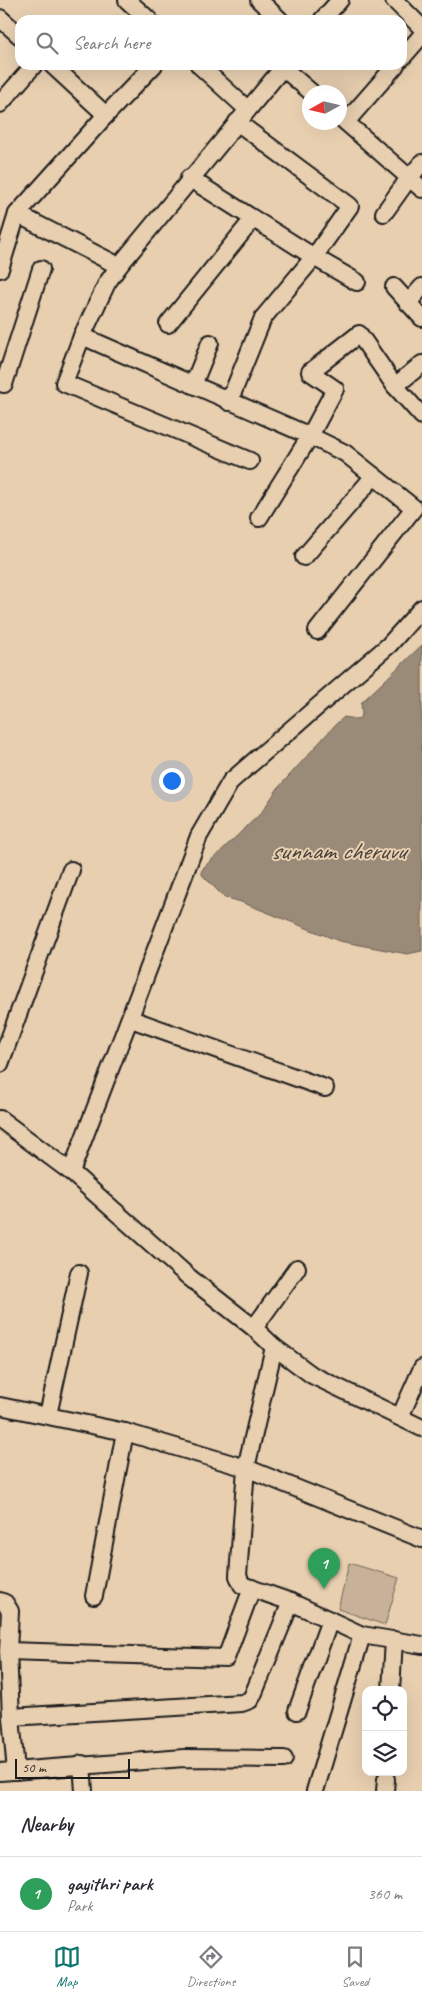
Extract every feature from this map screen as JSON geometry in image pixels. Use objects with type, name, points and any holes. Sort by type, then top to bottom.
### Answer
[{"type":"street","points":[[127,0],[144,15]]},
{"type":"street","points":[[259,0],[275,15]]},
{"type":"street","points":[[326,15],[340,0]]},
{"type":"street","points":[[394,0],[422,28]]},
{"type":"street","points":[[0,18],[15,32]]},
{"type":"street","points":[[407,52],[422,35]]},
{"type":"street","points":[[0,104],[30,70]]},
{"type":"street","points":[[57,70],[106,115]]},
{"type":"street","points":[[0,269],[17,214],[149,70]]},
{"type":"street","points":[[205,70],[247,108]]},
{"type":"street","points":[[250,461],[64,383],[82,336],[106,283],[189,178],[280,70]]},
{"type":"street","points":[[288,70],[304,85]]},
{"type":"street","points":[[347,116],[391,70]]},
{"type":"street","points":[[229,402],[262,318],[314,257],[350,206],[237,122]]},
{"type":"street","points":[[347,124],[422,189]]},
{"type":"street","points":[[384,213],[422,163]]},
{"type":"street","points":[[189,178],[357,282]]},
{"type":"street","points":[[17,214],[119,266]]},
{"type":"street","points":[[168,324],[253,219]]},
{"type":"street","points":[[0,383],[4,384],[41,268]]},
{"type":"street","points":[[394,287],[422,318]]},
{"type":"street","points":[[408,303],[422,287]]},
{"type":"street","points":[[259,518],[310,436],[335,389],[310,372],[358,334],[395,386],[422,416]]},
{"type":"street","points":[[82,336],[345,453],[414,508],[317,631]]},
{"type":"street","points":[[193,385],[210,343]]},
{"type":"street","points":[[395,386],[422,364]]},
{"type":"street","points":[[304,557],[374,476]]},
{"type":"street","points":[[71,1172],[200,836],[232,781],[389,645],[422,608]]},
{"type":"street","points":[[0,1064],[71,870]]},
{"type":"street","points":[[131,1019],[325,1088]]},
{"type":"street","points":[[0,1119],[71,1172],[190,1278],[254,1328],[274,1348],[312,1375],[422,1428]]},
{"type":"street","points":[[254,1328],[297,1268]]},
{"type":"street","points":[[48,1415],[79,1273]]},
{"type":"street","points":[[274,1348],[246,1468],[238,1576],[242,1585],[291,1602],[362,1635],[422,1645]]},
{"type":"street","points":[[400,1417],[422,1368]]},
{"type":"street","points":[[0,1406],[125,1432],[246,1468],[422,1539]]},
{"type":"street","points":[[94,1596],[125,1432]]},
{"type":"street","points":[[8,1651],[226,1658],[252,1588]]},
{"type":"street","points":[[0,1601],[5,1603],[10,1611],[8,1651],[11,1717],[8,1771],[82,1764],[184,1758],[284,1759]]},
{"type":"street","points":[[11,1717],[242,1703],[250,1700],[254,1695],[291,1602]]},
{"type":"street","points":[[297,1711],[330,1620]]},
{"type":"street","points":[[314,1791],[362,1635]]},
{"type":"street","points":[[391,1686],[394,1640]]},
{"type":"street","points":[[82,1764],[84,1791]]},
{"type":"shaded area","points":[[349,1563],[399,1578],[385,1625],[338,1609]]},
{"type":"water","name":"sunnam cheruvu","points":[[422,645],[422,951],[407,954],[339,941],[224,897],[203,876],[201,872],[204,867],[261,813],[278,788],[336,724],[344,717],[360,718],[362,714],[361,703]]},
{"type":"place","name":"gayithri park","points":[[324,1589]]}]
